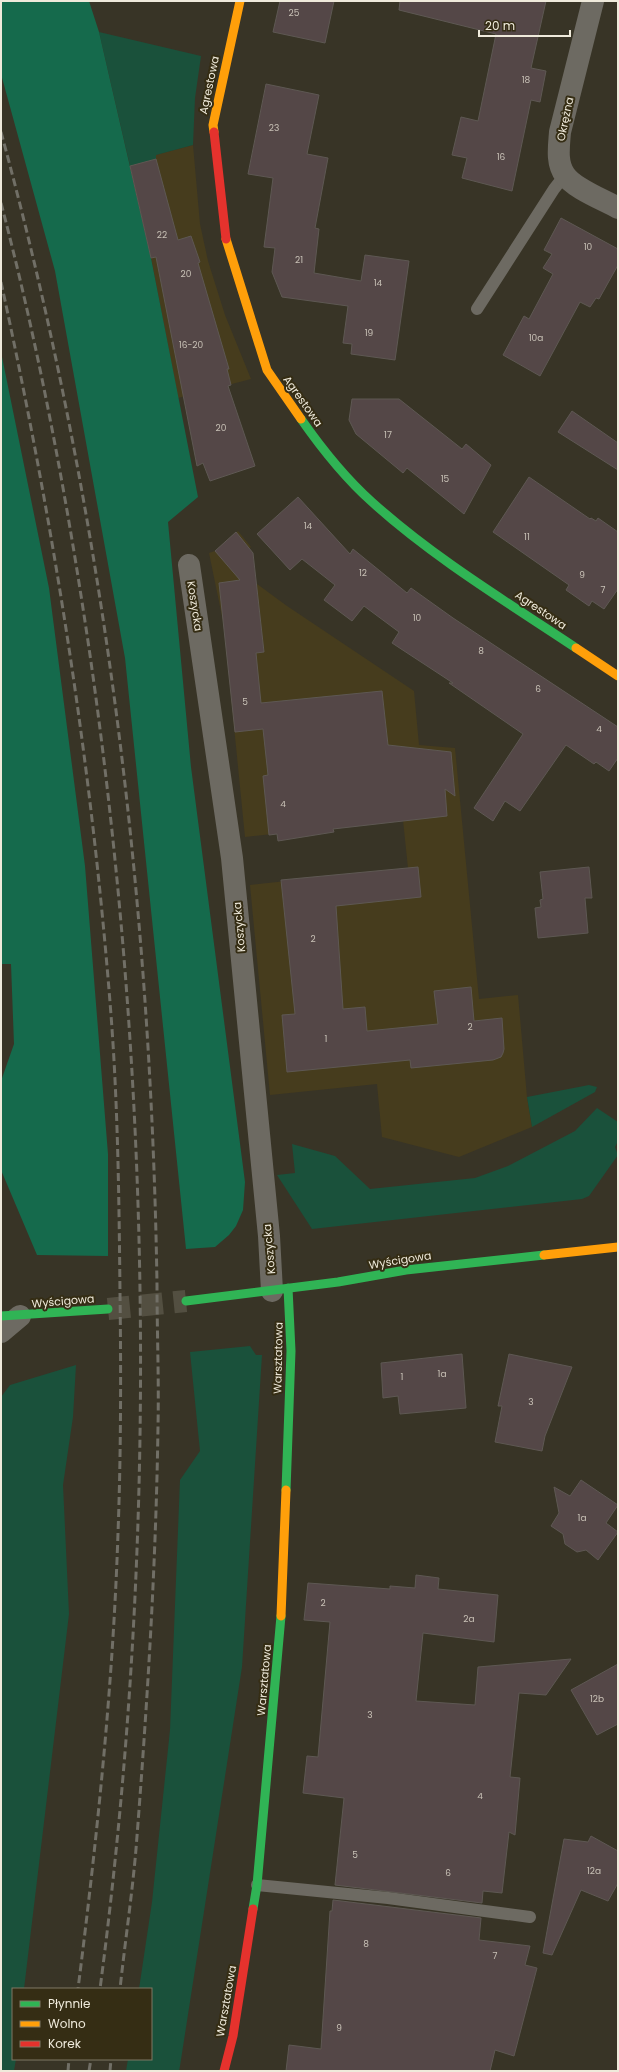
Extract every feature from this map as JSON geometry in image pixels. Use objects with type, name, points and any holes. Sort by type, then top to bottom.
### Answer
[{"type":"street","name":"Agrestowa","points":[[240,1],[213,125],[226,239],[267,370],[323,451],[371,502],[437,555],[618,676]]},
{"type":"street","name":"Okrężna","points":[[565,175],[558,153],[560,132],[592,1]]},
{"type":"street","points":[[565,175],[578,186],[618,208]]},
{"type":"street","name":"Koszycka","points":[[188,565],[232,858],[269,1236],[280,1290]]},
{"type":"street","name":"Wyścigowa","points":[[186,1301],[280,1290],[406,1270],[618,1247]]},
{"type":"street","name":"Warsztatowa","points":[[224,2071],[233,2036],[257,1885],[282,1619],[291,1351],[280,1290]]},
{"type":"street","name":"Wyścigowa","points":[[7,1313],[108,1308]]},
{"type":"street","points":[[1,1332],[7,1313]]},
{"type":"lane","points":[[477,309],[554,189],[565,175]]},
{"type":"lane","points":[[257,1885],[388,1898],[530,1917]]},
{"type":"shaded area","points":[[193,145],[200,224],[208,261],[225,315],[251,379],[178,398],[151,258],[130,166],[156,159],[155,155]]},
{"type":"shaded area","points":[[238,531],[251,547],[230,564],[287,606],[414,691],[419,745],[455,748],[479,999],[518,995],[527,1097],[532,1127],[459,1157],[382,1137],[377,1084],[270,1095],[250,885],[408,868],[403,820],[245,837],[224,626],[209,553],[215,551]]},
{"type":"green space","points":[[1,1],[89,1],[99,32],[151,258],[198,497],[168,522],[191,767],[245,1182],[243,1210],[236,1226],[229,1235],[215,1247],[186,1249],[125,658],[55,271],[1,74]]},
{"type":"green space","points":[[99,32],[201,56],[195,98],[193,145],[156,155],[156,159],[130,166]]},
{"type":"green space","points":[[1,352],[49,588],[85,866],[108,1154],[108,1256],[37,1255],[1,1170],[1,1081],[14,1044],[11,964],[2,964],[1,955]]},
{"type":"green space","points":[[589,1085],[597,1087],[595,1092],[532,1127],[527,1097]]},
{"type":"green space","points":[[597,1108],[618,1122],[618,1141],[615,1147],[618,1155],[589,1196],[582,1199],[312,1229],[277,1175],[295,1173],[292,1144],[335,1156],[370,1189],[475,1178],[508,1166],[575,1131]]},
{"type":"green space","points":[[250,1346],[256,1355],[262,1355],[242,1667],[179,2071],[126,2071],[128,2060],[152,2060],[152,1988],[139,1988],[152,1902],[170,1730],[180,1480],[200,1451],[190,1352]]},
{"type":"green space","points":[[76,1365],[73,1417],[63,1485],[69,1614],[24,1988],[12,1988],[12,2060],[16,2060],[14,2071],[1,2071],[1,1397],[10,1385]]},
{"type":"building","points":[[280,1],[334,1],[325,43],[273,32]]},
{"type":"building","points":[[400,1],[546,1],[531,68],[546,71],[540,102],[531,100],[512,191],[462,178],[467,158],[452,155],[461,117],[478,121],[496,34],[399,10]]},
{"type":"building","points":[[266,84],[319,95],[307,154],[328,158],[315,228],[319,229],[314,273],[361,281],[365,255],[409,261],[395,360],[351,354],[352,344],[343,343],[348,306],[282,297],[272,272],[275,248],[264,247],[273,178],[248,174]]},
{"type":"building","points":[[156,159],[178,240],[191,236],[200,262],[198,263],[229,369],[227,369],[231,385],[228,386],[255,466],[210,481],[203,463],[197,466],[156,257],[151,258],[130,166]]},
{"type":"building","points":[[561,218],[618,249],[618,265],[599,299],[596,298],[590,307],[580,302],[540,376],[503,355],[524,316],[529,319],[553,274],[543,268],[552,254],[544,250]]},
{"type":"building","points":[[352,399],[399,399],[462,449],[466,444],[491,465],[464,514],[407,468],[403,473],[356,434],[349,420]]},
{"type":"building","points":[[572,411],[618,443],[618,470],[558,432]]},
{"type":"building","points":[[529,477],[590,519],[591,518],[596,521],[598,518],[618,532],[618,589],[604,609],[592,601],[589,606],[566,590],[569,585],[493,532]]},
{"type":"building","points":[[298,497],[350,554],[353,549],[407,593],[411,588],[453,618],[618,727],[618,758],[609,771],[596,762],[594,764],[566,745],[520,811],[505,801],[493,821],[474,808],[523,734],[449,683],[453,683],[392,643],[399,632],[364,606],[352,621],[324,600],[335,585],[302,559],[290,570],[257,534]]},
{"type":"building","points":[[236,532],[253,553],[264,652],[256,653],[261,703],[382,691],[388,745],[451,752],[455,796],[445,789],[447,816],[333,829],[334,832],[278,841],[277,834],[269,835],[263,776],[268,775],[263,729],[235,732],[219,583],[240,580],[215,551]]},
{"type":"building","points":[[418,867],[421,897],[336,906],[343,1009],[365,1007],[367,1031],[438,1024],[434,991],[471,987],[474,1021],[502,1018],[504,1049],[501,1057],[493,1060],[411,1068],[410,1060],[287,1072],[282,1015],[295,1014],[281,880]]},
{"type":"building","points":[[589,867],[592,898],[585,898],[588,933],[538,938],[535,908],[541,907],[540,900],[543,899],[540,872]]},
{"type":"building","points":[[462,1354],[466,1408],[400,1414],[398,1396],[383,1398],[381,1363]]},
{"type":"building","points":[[509,1354],[572,1367],[545,1436],[542,1451],[495,1442],[502,1406],[498,1406]]},
{"type":"building","points":[[581,1480],[618,1505],[606,1523],[618,1532],[598,1560],[586,1550],[577,1552],[565,1544],[563,1534],[551,1526],[559,1513],[554,1487],[570,1496]]},
{"type":"building","points":[[416,1575],[439,1578],[438,1589],[498,1595],[494,1642],[423,1633],[416,1701],[475,1705],[478,1667],[571,1659],[546,1695],[519,1693],[510,1777],[520,1778],[515,1835],[509,1832],[502,1893],[483,1891],[482,1903],[335,1885],[344,1798],[303,1793],[307,1756],[318,1757],[330,1622],[304,1620],[308,1583],[390,1589],[390,1586],[415,1588]]},
{"type":"building","points":[[618,1664],[618,1724],[597,1735],[571,1690]]},
{"type":"building","points":[[591,1836],[618,1851],[618,1883],[608,1901],[581,1890],[552,1955],[543,1953],[564,1839],[588,1842]]},
{"type":"building","points":[[333,1900],[481,1918],[479,1940],[530,1946],[525,1965],[537,1968],[514,2056],[495,2050],[490,2071],[286,2071],[289,2045],[321,2049],[330,1911],[332,1911]]},
{"type":"tunnel","points":[[108,1309],[186,1301]]},
{"type":"railway","points":[[1,132],[37,273],[68,416],[94,559],[115,703],[132,848],[144,993],[153,1139],[157,1285],[157,1479],[150,1638],[140,1796],[134,1867],[120,1988]]},
{"type":"railway","points":[[1,203],[28,315],[52,428],[90,655],[111,821],[126,987],[136,1154],[140,1322],[139,1489],[132,1656],[119,1823],[100,1988]]},
{"type":"railway","points":[[1,282],[38,464],[69,647],[82,738],[103,922],[111,1015],[117,1119],[121,1352],[116,1590],[103,1762],[92,1876],[78,1988]]},
{"type":"railway","points":[[68,2071],[69,2060]]},
{"type":"railway","points":[[89,2071],[91,2060]]},
{"type":"railway","points":[[110,2071],[111,2060]]},
{"type":"traffic: fast","points":[[301,419],[343,473],[362,493],[420,542],[471,579],[576,648]]},
{"type":"traffic: fast","points":[[186,1301],[338,1282],[406,1270],[544,1255]]},
{"type":"traffic: fast","points":[[286,1490],[291,1351],[288,1288]]},
{"type":"traffic: fast","points":[[1,1316],[108,1309]]},
{"type":"traffic: fast","points":[[253,1909],[257,1885],[281,1616]]},
{"type":"traffic: slow","points":[[214,132],[213,125],[240,1]]},
{"type":"traffic: slow","points":[[226,239],[267,370],[301,419]]},
{"type":"traffic: slow","points":[[576,648],[618,676]]},
{"type":"traffic: slow","points":[[544,1255],[618,1247]]},
{"type":"traffic: slow","points":[[281,1616],[286,1490]]},
{"type":"traffic: jam","points":[[214,132],[226,239]]},
{"type":"traffic: jam","points":[[224,2071],[233,2036],[253,1909]]}]
